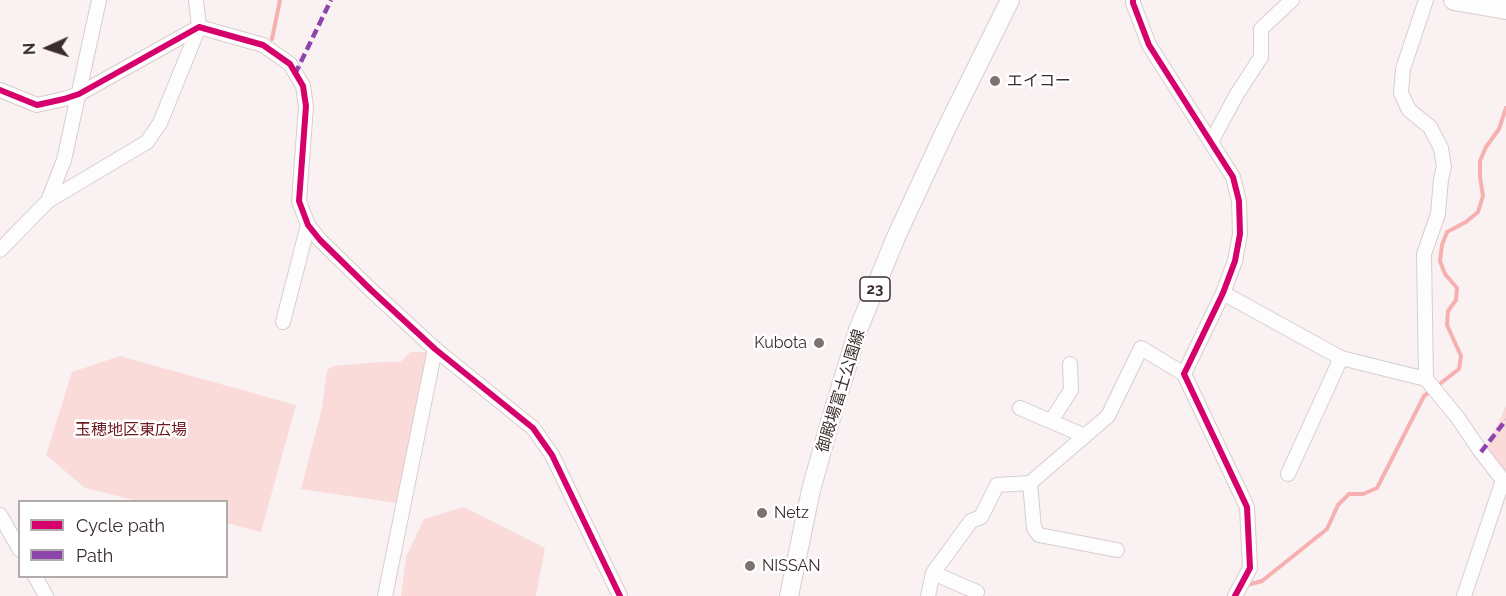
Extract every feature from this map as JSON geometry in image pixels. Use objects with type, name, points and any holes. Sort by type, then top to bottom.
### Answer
[{"type":"highway","points":[[1454,0],[1506,9]]},
{"type":"main road","name":"御殿場富士公園線","points":[[789,596],[812,490],[858,330],[896,237],[1010,0]]},
{"type":"street","points":[[48,201],[64,160],[99,0]]},
{"type":"street","points":[[0,250],[48,201],[147,142],[160,123],[199,27],[196,0]]},
{"type":"street","points":[[1133,0],[1149,45],[1233,177],[1239,201],[1240,234],[1235,261],[1224,293],[1184,374]]},
{"type":"street","points":[[1211,142],[1237,94],[1261,57],[1261,29],[1292,0]]},
{"type":"street","points":[[1426,0],[1403,69],[1401,93],[1409,110],[1430,127],[1441,148],[1444,166],[1438,214],[1424,254],[1427,380]]},
{"type":"street","points":[[0,90],[37,105],[64,99],[79,94],[199,27],[263,45],[290,64],[303,86],[306,106],[299,201],[308,225],[320,240],[371,290],[435,348],[533,428],[552,456],[620,596]]},
{"type":"street","points":[[283,322],[308,225]]},
{"type":"street","points":[[1224,293],[1341,358],[1427,380],[1439,394],[1504,482],[1464,596]]},
{"type":"street","points":[[385,596],[435,348]]},
{"type":"street","points":[[928,596],[936,568],[971,521],[981,517],[997,485],[1030,483],[1108,416],[1141,348],[1184,374],[1247,507],[1250,568],[1235,596]]},
{"type":"street","points":[[1288,474],[1341,358]]},
{"type":"street","points":[[1051,421],[1071,390],[1070,364]]},
{"type":"street","points":[[1020,408],[1085,436]]},
{"type":"street","points":[[1030,483],[1034,528],[1039,535],[1117,550]]},
{"type":"street","points":[[0,515],[18,546]]},
{"type":"street","points":[[936,568],[977,592]]},
{"type":"street","points":[[36,578],[46,596]]},
{"type":"green space","points":[[410,352],[427,352],[396,503],[301,489],[322,408],[327,370],[333,366],[400,362]]},
{"type":"green space","name":"玉穂地区東広場","points":[[120,356],[296,405],[261,532],[228,523],[228,500],[134,500],[85,488],[46,455],[72,372]]},
{"type":"green space","points":[[1506,406],[1506,478],[1485,451]]},
{"type":"green space","points":[[464,507],[545,548],[536,596],[401,596],[406,557],[424,519]]},
{"type":"waterway","points":[[272,39],[280,0]]},
{"type":"waterway","points":[[1437,386],[1459,369],[1461,356],[1447,325],[1448,311],[1456,300],[1457,288],[1445,274],[1440,261],[1442,245],[1447,232],[1466,222],[1478,212],[1483,196],[1480,161],[1486,147],[1499,129],[1506,108]]},
{"type":"waterway","points":[[1246,587],[1262,581],[1327,529],[1338,505],[1349,494],[1363,494],[1377,488],[1424,396],[1431,391]]},
{"type":"marked path","points":[[295,74],[331,0]]},
{"type":"marked path","points":[[1481,452],[1506,420]]},
{"type":"cycle path","points":[[1133,0],[1149,45],[1233,177],[1239,201],[1240,234],[1235,261],[1223,293],[1184,374],[1247,507],[1250,568],[1235,596]]},
{"type":"cycle path","points":[[0,90],[37,105],[64,99],[79,94],[199,27],[263,45],[290,64],[303,86],[306,106],[299,201],[308,225],[320,240],[371,290],[435,349],[533,428],[552,455],[620,596]]},
{"type":"place","name":"エイコー","points":[[995,81]]},
{"type":"place","name":"Kubota","points":[[819,343]]},
{"type":"place","name":"Netz","points":[[762,513]]},
{"type":"place","name":"NISSAN","points":[[750,566]]}]
